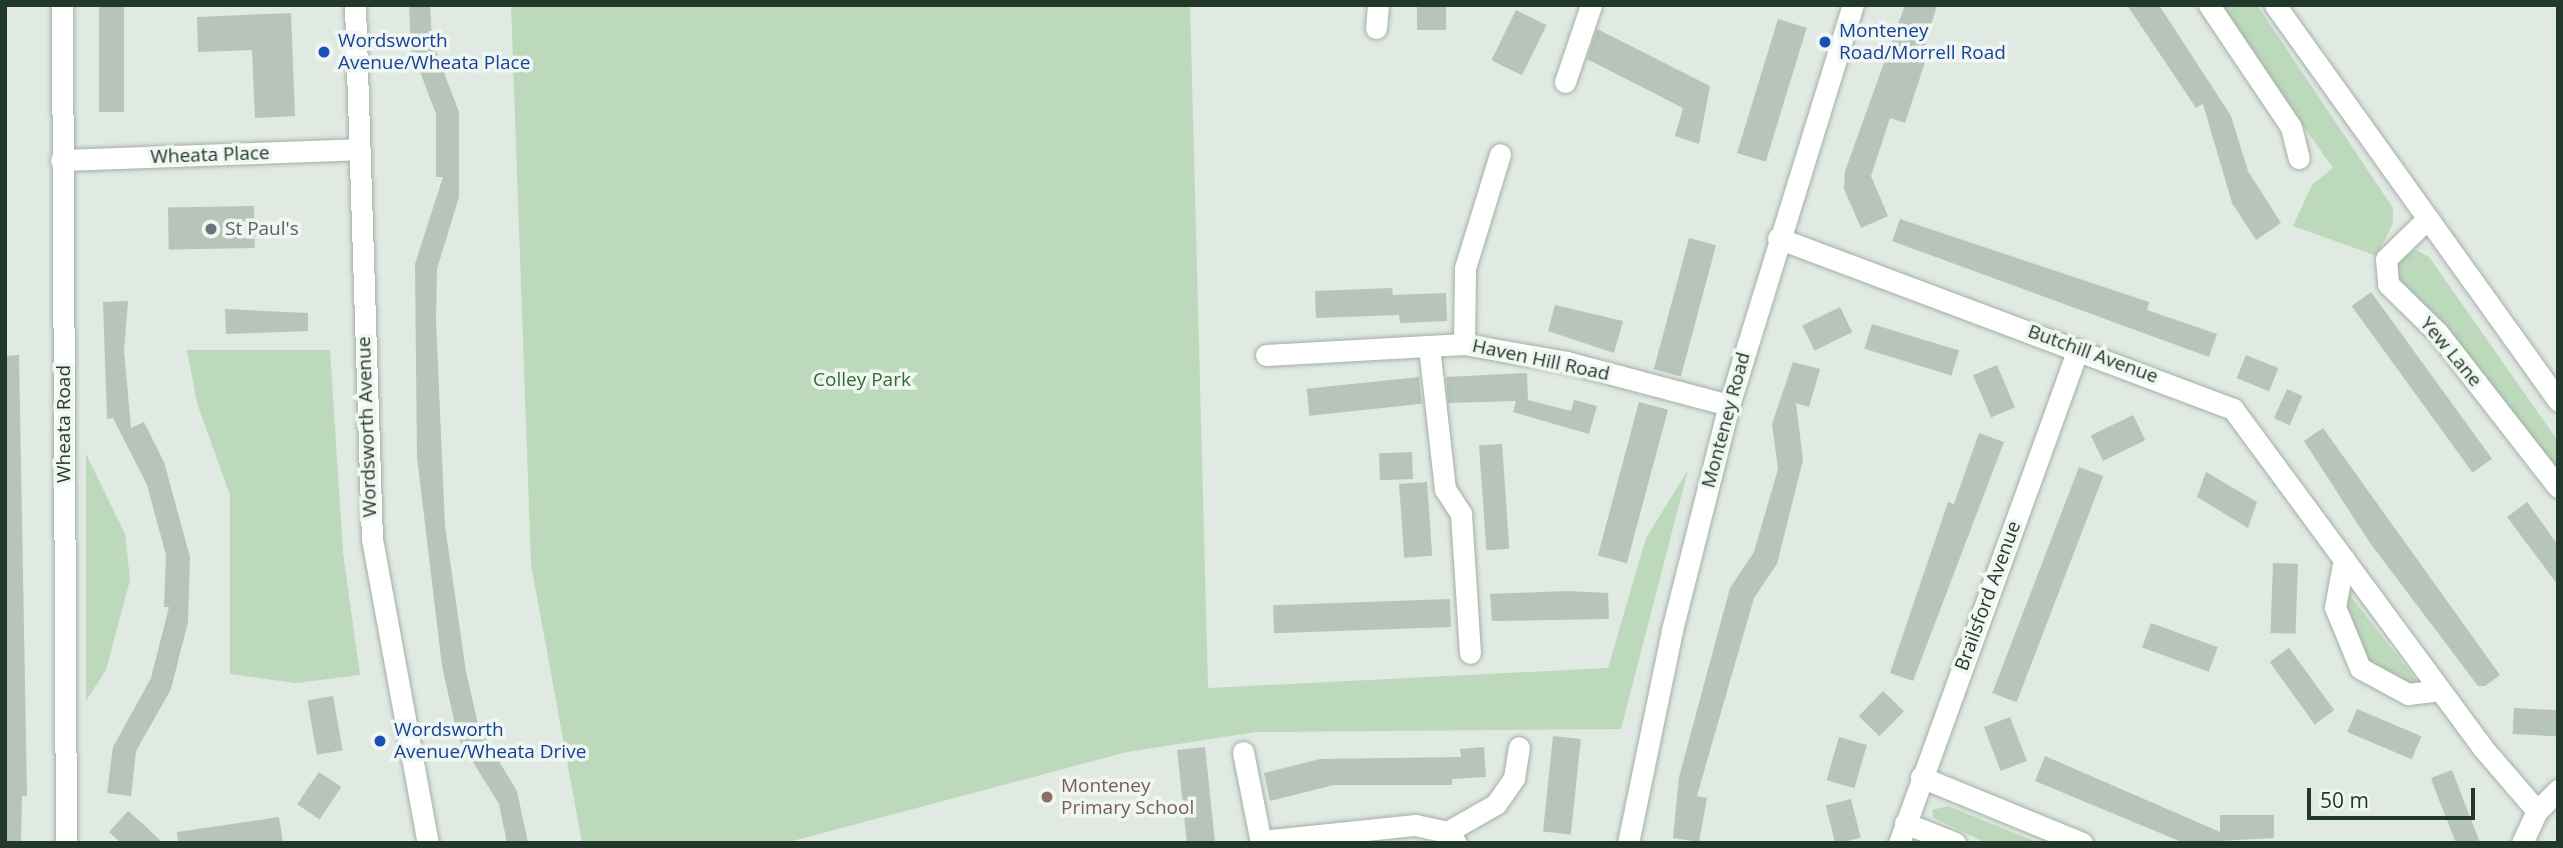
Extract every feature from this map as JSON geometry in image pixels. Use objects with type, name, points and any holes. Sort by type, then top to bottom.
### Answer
[{"type":"street","name":"Wheata Road","points":[[62,5],[65,843]]},
{"type":"street","name":"Wordsworth Avenue","points":[[355,5],[372,539],[428,843]]},
{"type":"street","points":[[1376,28],[1378,5]]},
{"type":"street","points":[[1565,82],[1591,5]]},
{"type":"street","name":"Monteney Road","points":[[1628,843],[1672,630],[1729,405],[1778,238],[1853,5]]},
{"type":"street","points":[[2209,5],[2291,127],[2299,158]]},
{"type":"street","points":[[2275,5],[2424,222],[2558,401]]},
{"type":"street","name":"Wheata Place","points":[[61,160],[360,149]]},
{"type":"street","points":[[1464,344],[1465,268],[1500,154]]},
{"type":"street","name":"Yew Lane","points":[[2424,222],[2386,259],[2388,284],[2438,333],[2558,486]]},
{"type":"street","name":"Butchill Avenue","points":[[1778,238],[2233,409],[2440,690],[2537,811]]},
{"type":"street","name":"Haven Hill Road","points":[[1266,355],[1464,344],[1567,362],[1729,405]]},
{"type":"street","points":[[1429,347],[1445,489],[1461,513],[1470,653]]},
{"type":"street","name":"Brailsford Avenue","points":[[1902,833],[2078,349]]},
{"type":"street","points":[[2344,559],[2335,607],[2360,668],[2409,694],[2440,690]]},
{"type":"street","points":[[1243,752],[1261,842],[1356,827],[1451,838],[1496,804],[1514,778],[1519,747]]},
{"type":"street","points":[[1921,777],[2082,843]]},
{"type":"street","points":[[2522,843],[2537,811],[2558,790]]},
{"type":"street","points":[[1902,833],[1955,843]]},
{"type":"green space","name":"Colley Park","points":[[511,5],[1190,5],[1208,688],[1608,668],[1646,538],[1688,470],[1621,729],[1256,732],[1127,752],[785,843],[582,843],[531,564]]},
{"type":"green space","points":[[2218,5],[2257,5],[2393,208],[2393,223],[2377,256],[2293,226],[2312,185],[2333,168]]},
{"type":"green space","points":[[2416,250],[2429,257],[2558,441],[2558,475],[2427,307],[2397,284],[2395,261]]},
{"type":"green space","points":[[187,350],[330,350],[343,553],[360,675],[296,683],[230,674],[230,495],[197,403]]},
{"type":"green space","points":[[86,454],[125,534],[130,580],[106,670],[86,701]]},
{"type":"green space","points":[[2348,593],[2417,681],[2411,686],[2373,669],[2354,644],[2343,605]]},
{"type":"green space","points":[[1948,806],[2039,843],[1986,843],[1934,818],[1932,810]]},
{"type":"building","points":[[99,5],[124,5],[124,112],[99,112]]},
{"type":"building","points":[[409,5],[430,5],[432,41],[459,112],[459,197],[437,269],[436,320],[445,526],[466,672],[479,728],[517,791],[528,843],[507,843],[499,804],[458,738],[442,666],[417,457],[415,264],[443,177],[436,177],[436,114],[411,48]]},
{"type":"building","points":[[1417,5],[1446,5],[1446,30],[1417,30]]},
{"type":"building","points":[[1905,5],[1937,5],[1924,48],[1929,50],[1905,123],[1890,118],[1871,176],[1888,216],[1861,228],[1844,189],[1845,171]]},
{"type":"building","points":[[2127,5],[2159,5],[2231,116],[2248,171],[2281,223],[2256,240],[2232,203],[2203,104],[2196,108]]},
{"type":"building","points":[[1516,10],[1547,25],[1522,75],[1491,60]]},
{"type":"building","points":[[291,13],[295,116],[255,118],[252,50],[198,52],[197,17]]},
{"type":"building","points":[[1778,19],[1807,28],[1766,162],[1737,153]]},
{"type":"building","points":[[1597,29],[1710,86],[1699,144],[1675,136],[1683,108],[1587,59]]},
{"type":"building","name":"St Paul's","points":[[254,206],[255,248],[169,249],[168,208]]},
{"type":"building","points":[[1900,219],[2149,302],[2147,310],[2217,334],[2209,357],[1892,241]]},
{"type":"building","points":[[1689,238],[1716,245],[1681,377],[1654,369]]},
{"type":"building","points":[[1392,288],[1393,295],[1446,293],[1447,321],[1400,323],[1399,315],[1316,318],[1315,291]]},
{"type":"building","points":[[2371,292],[2492,459],[2473,473],[2352,306]]},
{"type":"building","points":[[128,301],[124,351],[131,428],[144,422],[164,462],[190,557],[188,622],[171,689],[136,751],[131,796],[107,793],[113,747],[151,678],[169,607],[164,607],[166,555],[147,485],[113,418],[107,419],[103,302]]},
{"type":"building","points":[[1555,305],[1623,321],[1614,353],[1548,331]]},
{"type":"building","points":[[1840,307],[1852,332],[1815,351],[1802,325]]},
{"type":"building","points":[[225,309],[308,313],[308,331],[226,334]]},
{"type":"building","points":[[1872,324],[1959,351],[1951,375],[1864,349]]},
{"type":"building","points":[[19,355],[27,796],[22,796],[21,843],[5,843],[5,356]]},
{"type":"building","points":[[2246,355],[2278,368],[2269,391],[2237,378]]},
{"type":"building","points":[[1793,362],[1820,369],[1809,407],[1796,403],[1803,460],[1777,564],[1754,598],[1697,796],[1707,798],[1699,842],[1673,838],[1679,777],[1730,588],[1754,552],[1778,469],[1772,424]]},
{"type":"building","points":[[1997,365],[2015,407],[1991,418],[1973,375]]},
{"type":"building","points":[[1527,373],[1528,400],[1571,411],[1574,400],[1597,406],[1589,434],[1513,412],[1516,401],[1448,403],[1446,377]]},
{"type":"building","points":[[1419,377],[1422,404],[1309,416],[1307,389]]},
{"type":"building","points":[[2287,389],[2303,396],[2290,425],[2274,418]]},
{"type":"building","points":[[1639,402],[1668,410],[1627,563],[1598,556]]},
{"type":"building","points":[[2133,415],[2145,440],[2103,461],[2091,436]]},
{"type":"building","points":[[2323,428],[2500,675],[2485,686],[2478,686],[2370,543],[2304,441]]},
{"type":"building","points":[[1979,433],[2004,442],[1913,681],[1890,673],[1948,502],[1954,504]]},
{"type":"building","points":[[1502,444],[1509,549],[1486,550],[1479,446]]},
{"type":"building","points":[[1412,452],[1413,479],[1380,480],[1379,453]]},
{"type":"building","points":[[2079,467],[2103,476],[2017,702],[1992,693]]},
{"type":"building","points":[[2206,472],[2257,502],[2248,528],[2197,497]]},
{"type":"building","points":[[1427,482],[1432,556],[1404,558],[1399,484]]},
{"type":"building","points":[[2527,502],[2558,545],[2558,585],[2507,517]]},
{"type":"building","points":[[2273,563],[2298,564],[2296,634],[2271,633]]},
{"type":"building","points":[[1568,591],[1608,593],[1609,619],[1492,621],[1490,594]]},
{"type":"building","points":[[1450,599],[1451,627],[1274,633],[1273,605]]},
{"type":"building","points":[[2151,623],[2218,647],[2209,672],[2142,647]]},
{"type":"building","points":[[2289,648],[2334,710],[2315,724],[2270,662]]},
{"type":"building","points":[[1883,691],[1904,711],[1880,736],[1859,716]]},
{"type":"building","points":[[333,696],[343,750],[317,755],[307,701]]},
{"type":"building","points":[[2514,708],[2558,710],[2557,736],[2513,734]]},
{"type":"building","points":[[2357,709],[2421,736],[2412,759],[2347,732]]},
{"type":"building","points":[[2010,717],[2027,761],[2001,771],[1984,727]]},
{"type":"building","points":[[1553,736],[1581,739],[1571,834],[1543,831]]},
{"type":"building","points":[[1839,737],[1867,745],[1854,788],[1827,780]]},
{"type":"building","points":[[1205,747],[1215,843],[1187,843],[1177,750]]},
{"type":"building","points":[[1484,747],[1486,777],[1452,779],[1452,785],[1334,785],[1270,801],[1264,773],[1320,759],[1461,757],[1460,749]]},
{"type":"building","points":[[2045,756],[2220,832],[2220,815],[2274,815],[2274,838],[2184,843],[2035,781]]},
{"type":"building","points":[[2452,770],[2480,843],[2456,843],[2439,800],[2431,778]]},
{"type":"building","points":[[319,772],[341,787],[320,819],[297,804]]},
{"type":"building","points":[[1851,799],[1861,838],[1835,843],[1826,805]]},
{"type":"building","points":[[128,811],[163,843],[121,843],[109,832]]},
{"type":"building","points":[[279,817],[283,843],[178,843],[177,832]]},
{"type":"place","name":"Monteney Road/Morrell Road","points":[[1825,42]]},
{"type":"place","name":"Wordsworth Avenue/Wheata Place","points":[[324,52]]},
{"type":"place","name":"St Paul's","points":[[211,229]]},
{"type":"place","name":"Wordsworth Avenue/Wheata Drive","points":[[380,741]]},
{"type":"place","name":"Monteney Primary School","points":[[1047,797]]}]
